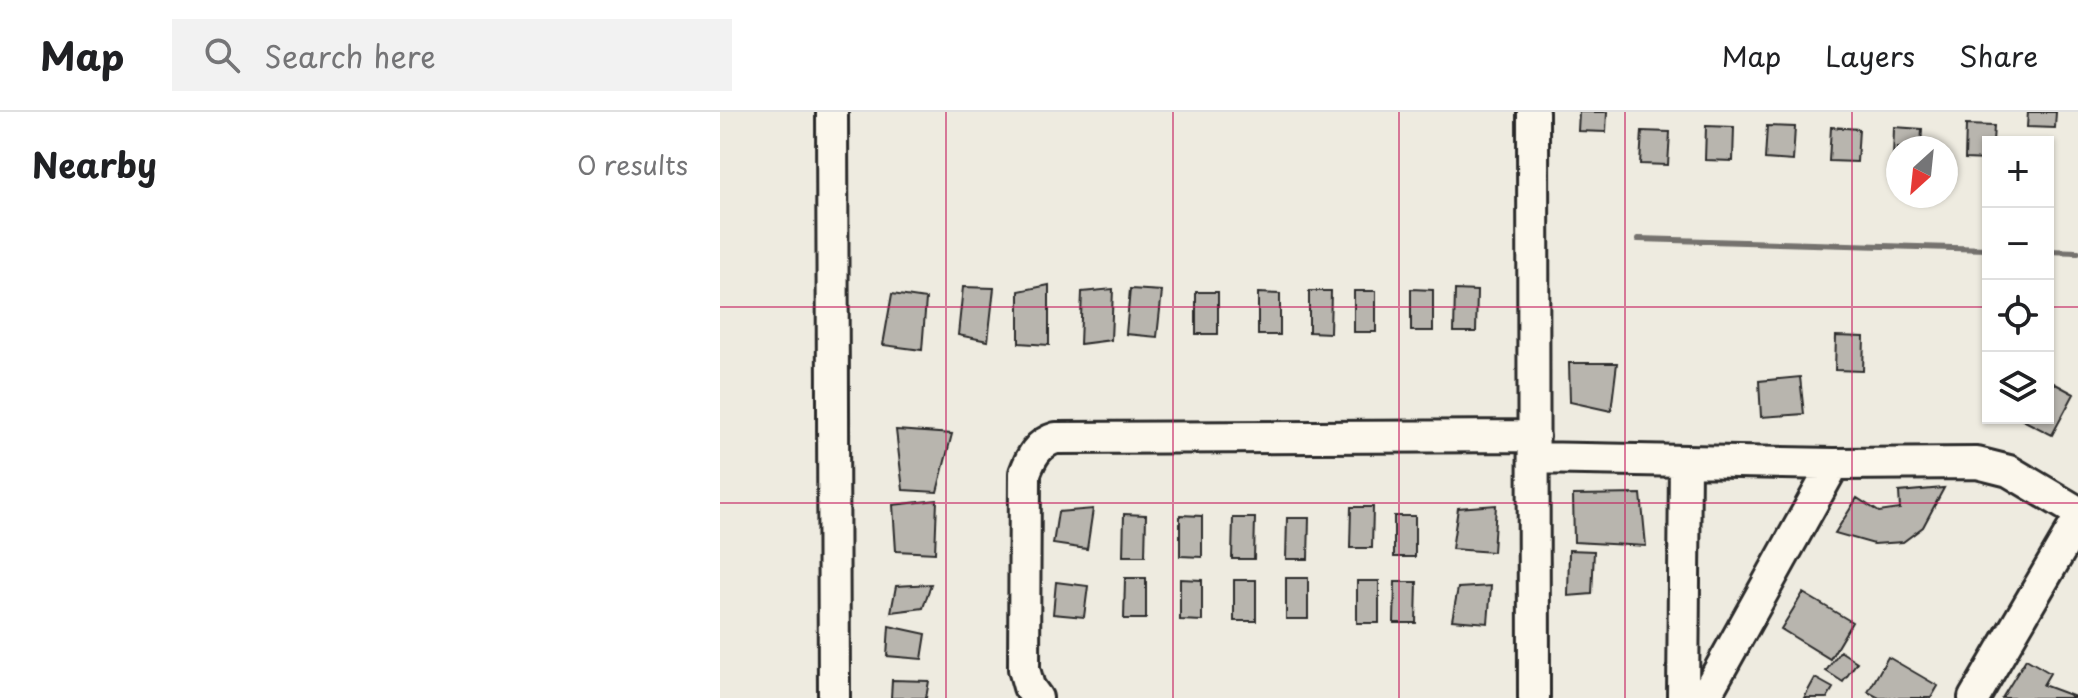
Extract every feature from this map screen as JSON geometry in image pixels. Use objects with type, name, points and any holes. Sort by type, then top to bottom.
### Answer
[{"type":"street","points":[[832,112],[834,698]]},
{"type":"street","points":[[1533,112],[1534,698]]},
{"type":"street","points":[[1037,698],[1029,687],[1024,669],[1025,473],[1035,451],[1046,441],[1056,438],[1534,447],[1685,463],[1977,463],[2009,471],[2078,512]]},
{"type":"street","points":[[1683,698],[1685,463]]},
{"type":"street","points":[[1704,698],[1834,464]]},
{"type":"street","points":[[1974,698],[2078,520]]},
{"type":"building","points":[[1579,112],[1607,112],[1606,132],[1578,131]]},
{"type":"building","points":[[2028,112],[2056,112],[2055,128],[2027,127]]},
{"type":"building","points":[[1966,125],[1994,126],[1993,136],[1982,136],[1982,160],[1965,159]]},
{"type":"building","points":[[1706,126],[1734,127],[1733,161],[1705,160]]},
{"type":"building","points":[[1767,126],[1795,127],[1793,161],[1765,159]]},
{"type":"building","points":[[1831,127],[1859,129],[1857,162],[1829,161]]},
{"type":"building","points":[[1894,127],[1922,129],[1922,136],[1894,136]]},
{"type":"building","points":[[1642,131],[1670,132],[1668,165],[1640,164]]},
{"type":"building","points":[[1049,285],[1049,345],[1019,343],[1019,291]]},
{"type":"building","points":[[963,287],[994,288],[988,341],[958,335]]},
{"type":"building","points":[[1113,289],[1111,340],[1080,344],[1082,292]]},
{"type":"building","points":[[1130,289],[1162,291],[1157,337],[1126,334]]},
{"type":"building","points":[[1411,289],[1433,290],[1433,331],[1411,331]]},
{"type":"building","points":[[1455,290],[1477,291],[1476,332],[1454,332]]},
{"type":"building","points":[[1309,291],[1331,291],[1330,333],[1309,332]]},
{"type":"building","points":[[1354,291],[1376,291],[1376,332],[1354,332]]},
{"type":"building","points":[[1196,292],[1218,292],[1218,334],[1196,334]]},
{"type":"building","points":[[1258,293],[1280,294],[1280,335],[1258,335]]},
{"type":"building","points":[[892,294],[926,299],[922,350],[883,345]]},
{"type":"building","points":[[1836,336],[1864,337],[1863,371],[1835,370]]},
{"type":"building","points":[[1569,363],[1617,363],[1611,411],[1570,402]]},
{"type":"building","points":[[1800,377],[1804,414],[1761,417],[1759,381]]},
{"type":"building","points":[[2054,383],[2074,394],[2052,435],[2031,424],[2054,424]]},
{"type":"building","points":[[896,430],[952,434],[937,492],[903,490]]},
{"type":"building","points":[[1944,488],[1923,527],[1903,542],[1874,544],[1835,533],[1857,498],[1879,512],[1900,509],[1899,492]]},
{"type":"building","points":[[1641,494],[1646,546],[1574,542],[1573,495]]},
{"type":"building","points":[[937,500],[935,553],[896,551],[893,505]]},
{"type":"building","points":[[1496,505],[1493,552],[1452,549],[1458,508]]},
{"type":"building","points":[[1351,507],[1373,507],[1372,548],[1350,548]]},
{"type":"building","points":[[1093,509],[1087,549],[1053,544],[1058,512]]},
{"type":"building","points":[[1124,514],[1146,515],[1145,556],[1123,556]]},
{"type":"building","points":[[1180,515],[1202,516],[1202,557],[1180,556]]},
{"type":"building","points":[[1394,516],[1415,516],[1415,557],[1394,557]]},
{"type":"building","points":[[1233,518],[1255,518],[1254,559],[1232,559]]},
{"type":"building","points":[[1287,518],[1309,518],[1308,559],[1286,559]]},
{"type":"building","points":[[1569,550],[1594,551],[1592,594],[1568,596]]},
{"type":"building","points":[[1125,578],[1146,578],[1146,619],[1124,619]]},
{"type":"building","points":[[1286,578],[1308,578],[1308,619],[1286,619]]},
{"type":"building","points":[[1180,579],[1202,580],[1202,621],[1180,620]]},
{"type":"building","points":[[1234,580],[1256,580],[1256,621],[1234,621]]},
{"type":"building","points":[[1357,581],[1379,581],[1379,623],[1357,623]]},
{"type":"building","points":[[1056,582],[1088,586],[1084,617],[1053,614]]},
{"type":"building","points":[[1395,582],[1417,582],[1416,623],[1394,623]]},
{"type":"building","points":[[931,584],[923,608],[891,612],[896,586]]},
{"type":"building","points":[[1491,586],[1488,623],[1452,620],[1458,588]]},
{"type":"building","points":[[1803,593],[1852,622],[1830,659],[1781,629]]},
{"type":"building","points":[[889,626],[926,634],[922,659],[887,656]]},
{"type":"building","points":[[1840,651],[1857,662],[1843,682],[1826,671]]},
{"type":"building","points":[[1888,657],[1938,686],[1931,698],[1879,698],[1868,692]]},
{"type":"building","points":[[2026,659],[2050,673],[2043,685],[2078,698],[2002,698]]},
{"type":"building","points":[[1815,678],[1833,688],[1827,698],[1804,698]]},
{"type":"building","points":[[892,680],[929,681],[926,698],[891,698]]},
{"type":"waterway","points":[[1638,239],[1982,249]]},
{"type":"waterway","points":[[2054,251],[2078,252]]}]
